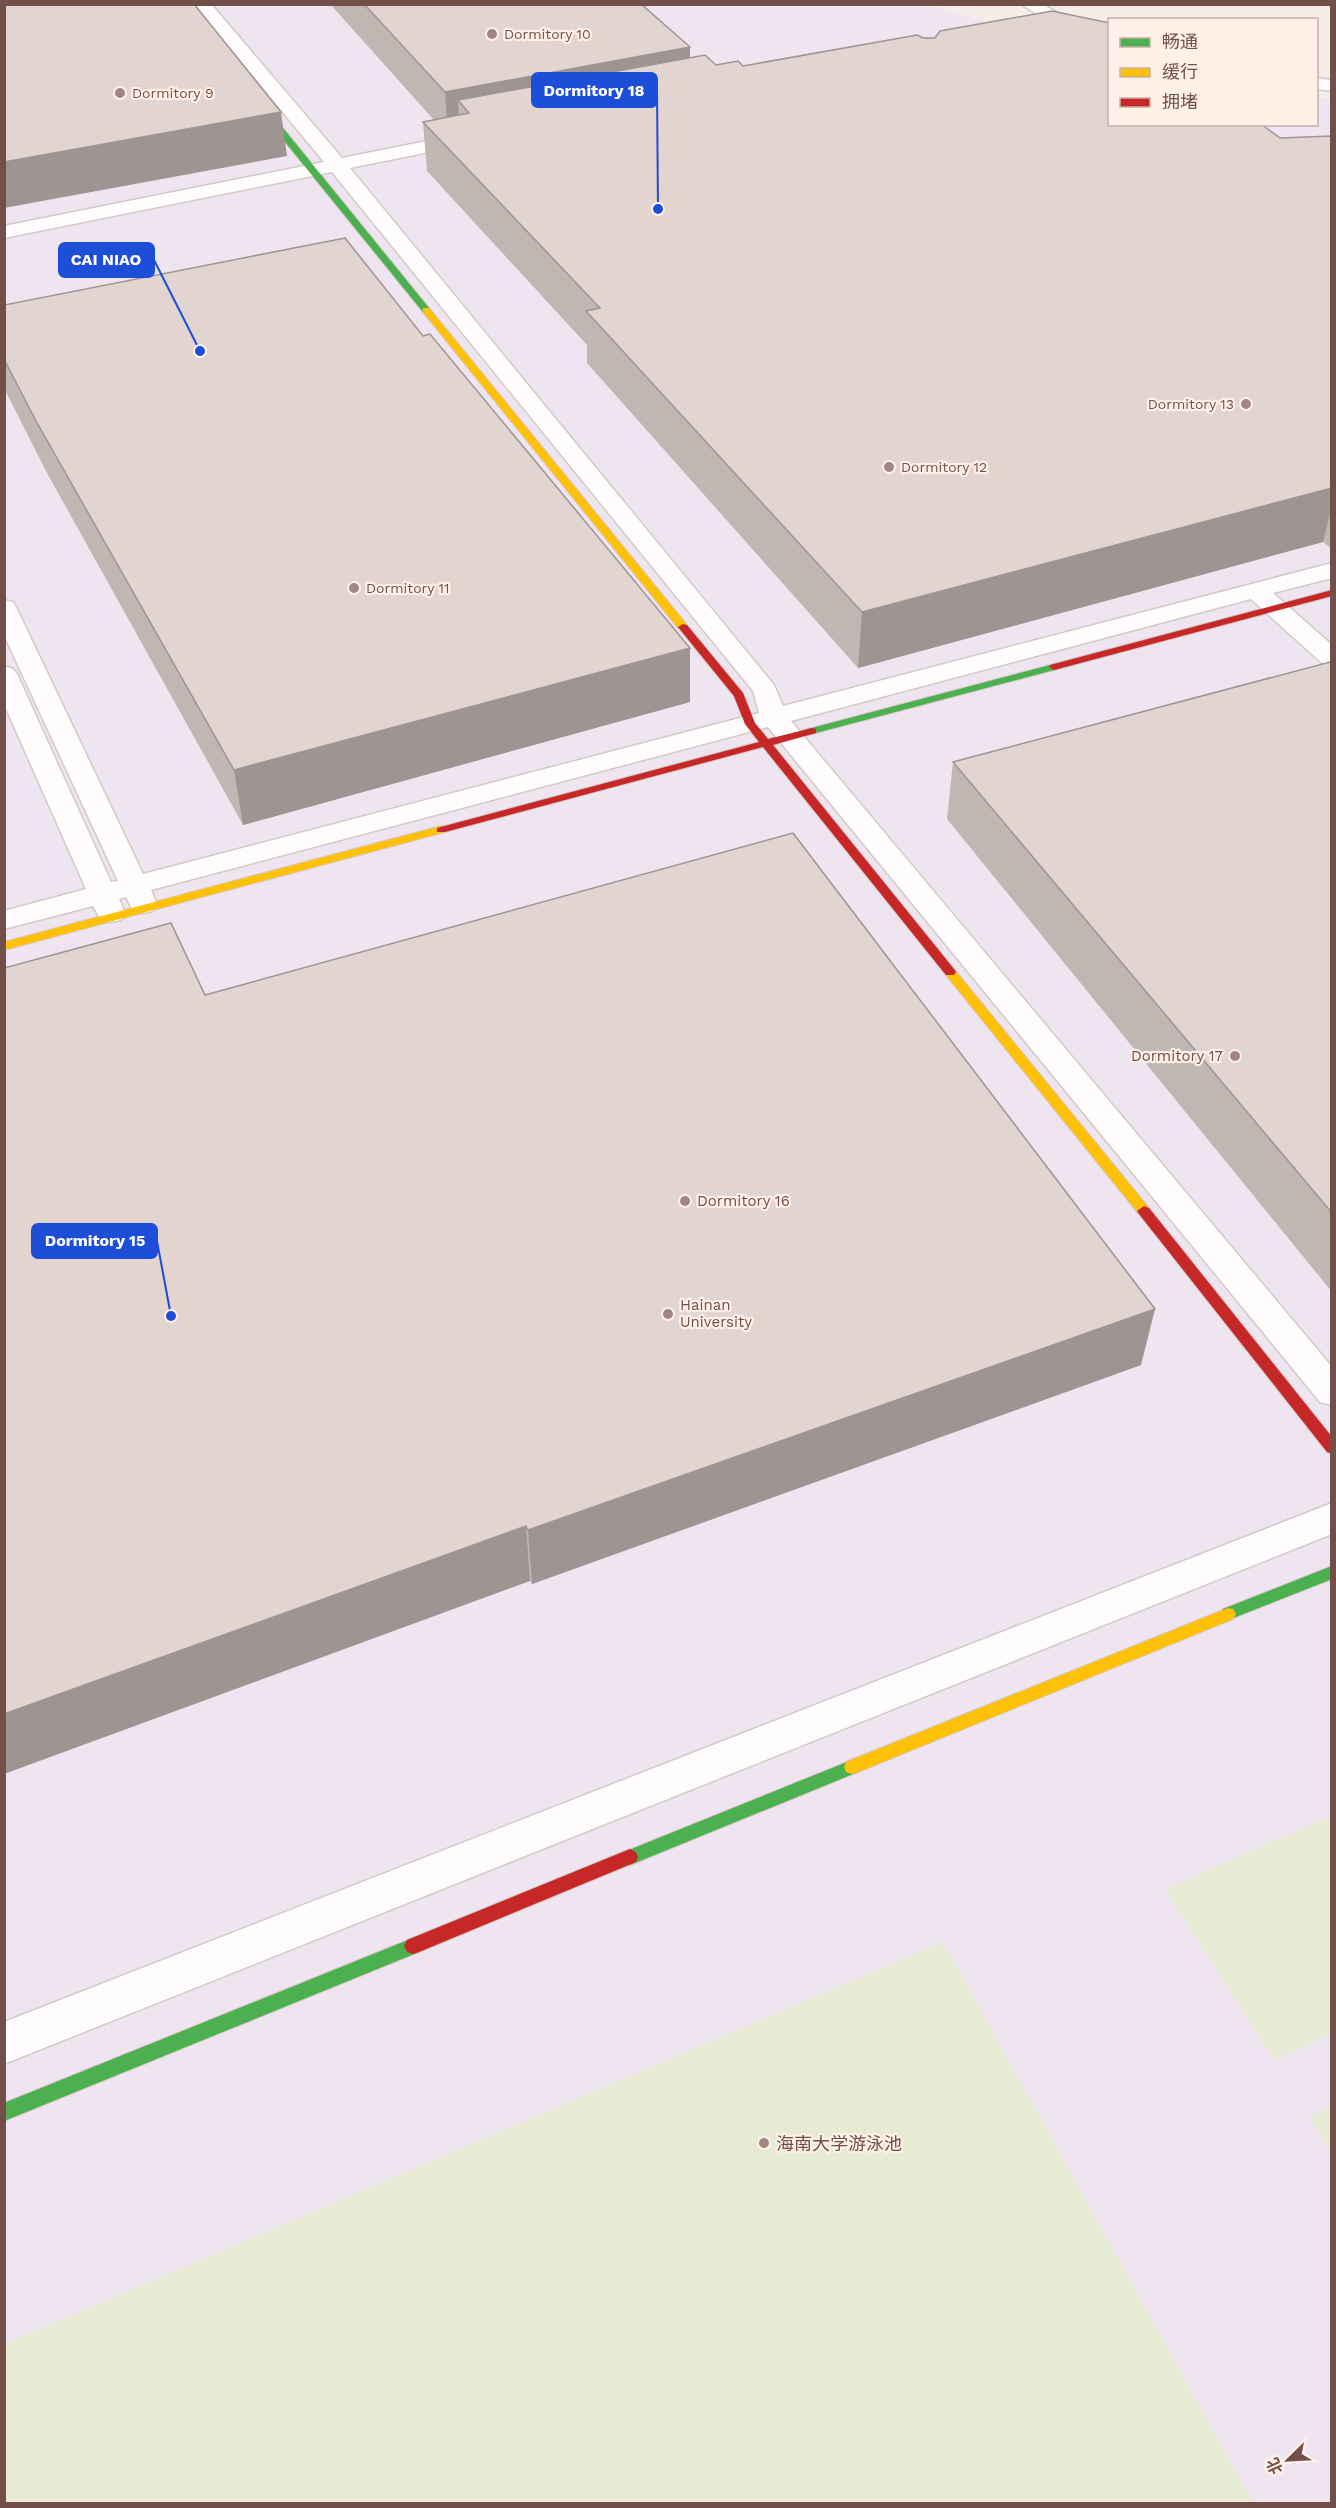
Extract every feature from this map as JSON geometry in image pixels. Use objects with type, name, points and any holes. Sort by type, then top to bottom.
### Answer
[{"type":"street","points":[[201,4],[328,170],[765,690],[770,730],[1332,1448]]},
{"type":"street","points":[[1029,4],[1061,22],[1108,36]]},
{"type":"street","points":[[246,87],[328,170]]},
{"type":"street","points":[[4,232],[485,139]]},
{"type":"street","points":[[4,238],[328,170]]},
{"type":"street","points":[[4,946],[107,906],[1275,597],[1332,570]]},
{"type":"street","points":[[1275,597],[1332,593]]},
{"type":"street","points":[[1275,597],[1332,636]]},
{"type":"street","points":[[1275,597],[1332,659]]},
{"type":"street","points":[[4,607],[140,897]]},
{"type":"street","points":[[4,674],[107,906]]},
{"type":"street","points":[[770,730],[1332,1392]]},
{"type":"street","points":[[4,920],[107,906]]},
{"type":"street","points":[[4,2043],[1332,1518]]},
{"type":"street","points":[[4,2112],[1332,1572]]},
{"type":"shaded area","name":"Hainan University","points":[[5,5],[928,5],[1045,39],[1108,121],[1108,126],[1318,126],[1318,96],[1331,99],[1331,2503],[5,2504]]},
{"type":"green space","points":[[1331,1816],[1331,2033],[1274,2060],[1165,1889]]},
{"type":"green space","name":"海南大学游泳池","points":[[943,1942],[1253,2503],[5,2503],[5,2344]]},
{"type":"green space","points":[[1331,2106],[1331,2152],[1310,2117]]},
{"type":"building","name":"Dormitory 9","points":[[4,4],[194,4],[281,112],[4,162]]},
{"type":"building","name":"Dormitory 10","points":[[364,4],[641,4],[690,47],[445,92]]},
{"type":"building","points":[[1052,11],[1108,23],[1108,126],[1264,126],[1280,138],[1332,136],[1332,488],[862,612],[586,311],[600,308],[423,122],[469,113],[458,100],[705,55],[716,65],[738,61],[743,66],[917,35],[923,38],[935,38],[940,31]]},
{"type":"building","name":"Dormitory 11","points":[[345,238],[423,336],[430,334],[690,648],[234,770],[36,421],[4,359],[4,305]]},
{"type":"building","name":"Dormitory 17","points":[[1330,662],[1332,664],[1332,1213],[953,762]]},
{"type":"building","points":[[793,833],[1155,1309],[528,1530],[526,1526],[4,1714],[4,968],[171,923],[205,995]]},
{"type":"traffic: fast","points":[[254,98],[426,310]]},
{"type":"traffic: fast","points":[[812,731],[1054,667]]},
{"type":"traffic: fast","points":[[1228,1614],[1332,1572]]},
{"type":"traffic: fast","points":[[630,1857],[852,1767]]},
{"type":"traffic: fast","points":[[4,2112],[413,1946]]},
{"type":"traffic: slow","points":[[426,310],[683,627]]},
{"type":"traffic: slow","points":[[4,946],[441,830]]},
{"type":"traffic: slow","points":[[950,972],[1144,1211]]},
{"type":"traffic: slow","points":[[852,1767],[1228,1614]]},
{"type":"traffic: jam","points":[[1054,667],[1332,593]]},
{"type":"traffic: jam","points":[[683,627],[739,695],[750,724],[950,972]]},
{"type":"traffic: jam","points":[[441,830],[812,731]]},
{"type":"traffic: jam","points":[[1144,1211],[1332,1448]]},
{"type":"traffic: jam","points":[[413,1946],[630,1857]]},
{"type":"place","name":"Dormitory 10","points":[[492,34]]},
{"type":"place","name":"Dormitory 9","points":[[120,93]]},
{"type":"place","name":"Dormitory 18","points":[[658,209]]},
{"type":"place","name":"CAI NIAO","points":[[200,351]]},
{"type":"place","name":"Dormitory 13","points":[[1246,404]]},
{"type":"place","name":"Dormitory 12","points":[[889,467]]},
{"type":"place","name":"Dormitory 11","points":[[354,588]]},
{"type":"place","name":"Dormitory 17","points":[[1235,1056]]},
{"type":"place","name":"Dormitory 16","points":[[685,1201]]},
{"type":"place","name":"Hainan University","points":[[668,1314]]},
{"type":"place","name":"Dormitory 15","points":[[171,1316]]},
{"type":"place","name":"海南大学游泳池","points":[[764,2143]]}]
